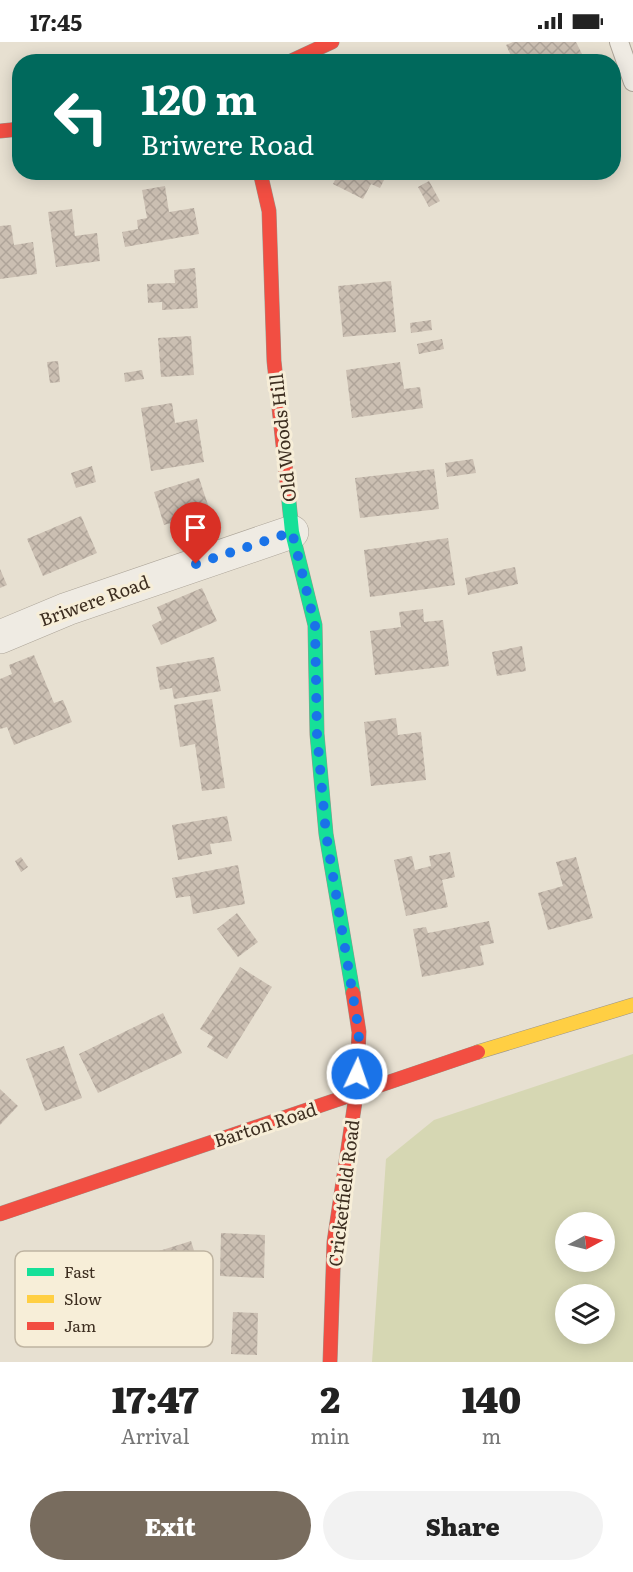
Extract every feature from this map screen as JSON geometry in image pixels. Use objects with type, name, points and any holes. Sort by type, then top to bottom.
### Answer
[{"type":"street","points":[[306,54],[332,42]]},
{"type":"street","name":"Old Woods Hill","points":[[262,180],[269,211],[274,361],[292,532],[315,625],[317,734],[326,834],[359,1032],[356,1095]]},
{"type":"street","name":"Briwere Road","points":[[0,637],[67,609],[292,532]]},
{"type":"street","name":"Barton Road","points":[[0,1214],[356,1095],[471,1054],[633,1005]]},
{"type":"street","name":"Cricketfield Road","points":[[330,1362],[334,1242],[356,1095]]},
{"type":"lane","points":[[619,42],[633,82]]},
{"type":"green space","points":[[633,1054],[633,1362],[372,1362],[386,1159],[434,1120]]},
{"type":"building","points":[[513,42],[576,42],[582,54],[510,54],[506,45]]},
{"type":"building","points":[[335,180],[384,180],[380,188],[371,184],[363,199],[333,184]]},
{"type":"building","points":[[429,181],[440,201],[429,207],[418,187]]},
{"type":"building","points":[[165,186],[169,212],[194,208],[199,234],[125,247],[122,232],[138,229],[137,220],[147,218],[142,190]]},
{"type":"building","points":[[72,209],[75,236],[97,233],[100,261],[56,267],[48,212]]},
{"type":"building","points":[[11,225],[14,245],[33,242],[37,274],[0,279],[0,226]]},
{"type":"building","points":[[195,268],[198,308],[162,310],[162,302],[148,303],[147,284],[175,283],[174,270]]},
{"type":"building","points":[[391,281],[396,332],[343,337],[338,286]]},
{"type":"building","points":[[431,320],[432,330],[411,333],[410,323]]},
{"type":"building","points":[[191,336],[194,375],[161,377],[158,338]]},
{"type":"building","points":[[442,339],[444,349],[419,354],[417,344]]},
{"type":"building","points":[[58,361],[60,382],[50,383],[47,362]]},
{"type":"building","points":[[400,362],[404,389],[420,387],[423,408],[352,418],[346,370]]},
{"type":"building","points":[[142,370],[144,379],[125,382],[124,373]]},
{"type":"building","points":[[172,403],[175,423],[197,419],[204,462],[151,471],[141,408]]},
{"type":"building","points":[[473,459],[476,473],[447,477],[445,463]]},
{"type":"building","points":[[92,466],[96,482],[76,488],[71,473]]},
{"type":"building","points":[[434,469],[439,509],[360,518],[355,478]]},
{"type":"building","points":[[199,478],[210,511],[164,525],[154,492]]},
{"type":"building","points":[[81,516],[97,553],[43,576],[27,539]]},
{"type":"building","points":[[448,538],[455,585],[370,597],[364,550]]},
{"type":"building","points":[[515,567],[518,584],[468,595],[465,578]]},
{"type":"building","points":[[0,569],[7,585],[0,588]]},
{"type":"building","points":[[202,588],[217,621],[161,645],[152,625],[162,620],[157,607]]},
{"type":"building","points":[[423,609],[424,622],[443,620],[449,666],[375,675],[370,631],[401,627],[399,612]]},
{"type":"building","points":[[522,646],[526,671],[497,676],[492,652]]},
{"type":"building","points":[[34,655],[54,703],[63,700],[72,722],[14,745],[7,727],[0,729],[0,679],[12,674],[9,665]]},
{"type":"building","points":[[214,657],[221,691],[174,699],[172,688],[160,690],[156,667]]},
{"type":"building","points":[[212,699],[225,788],[202,791],[195,744],[180,747],[174,705]]},
{"type":"building","points":[[396,718],[398,735],[421,732],[426,780],[371,786],[364,722]]},
{"type":"building","points":[[227,816],[232,841],[210,844],[212,854],[178,860],[172,825]]},
{"type":"building","points":[[450,852],[455,877],[442,880],[448,907],[406,916],[394,860],[412,856],[415,870],[431,866],[429,856]]},
{"type":"building","points":[[21,857],[28,867],[21,872],[15,861]]},
{"type":"building","points":[[576,857],[593,918],[548,930],[538,893],[563,886],[556,862]]},
{"type":"building","points":[[238,865],[245,904],[193,914],[190,896],[176,898],[172,878]]},
{"type":"building","points":[[237,913],[258,942],[238,957],[217,929]]},
{"type":"building","points":[[489,921],[494,943],[480,946],[484,965],[422,977],[413,929],[426,927],[428,933]]},
{"type":"building","points":[[240,967],[272,987],[227,1059],[207,1047],[213,1037],[200,1029]]},
{"type":"building","points":[[163,1013],[182,1053],[98,1093],[79,1054]]},
{"type":"building","points":[[64,1046],[82,1098],[45,1111],[26,1059]]},
{"type":"building","points":[[0,1089],[18,1106],[0,1125]]},
{"type":"building","points":[[221,1233],[265,1235],[264,1278],[220,1276]]},
{"type":"building","points":[[191,1241],[194,1251],[159,1251]]},
{"type":"building","points":[[233,1312],[258,1313],[257,1355],[231,1354]]},
{"type":"traffic: fast","points":[[288,492],[292,532],[315,625],[317,734],[326,834],[353,993]]},
{"type":"traffic: slow","points":[[478,1052],[633,1005]]},
{"type":"traffic: jam","points":[[306,54],[332,42]]},
{"type":"traffic: jam","points":[[0,131],[12,130]]},
{"type":"traffic: jam","points":[[262,180],[269,211],[274,361],[288,492]]},
{"type":"traffic: jam","points":[[330,1362],[334,1242],[356,1095],[359,1032],[353,993]]},
{"type":"traffic: jam","points":[[0,1214],[478,1052]]},
{"type":"route","points":[[196,564],[292,532],[315,625],[317,734],[326,834],[359,1032],[357,1074]]}]
